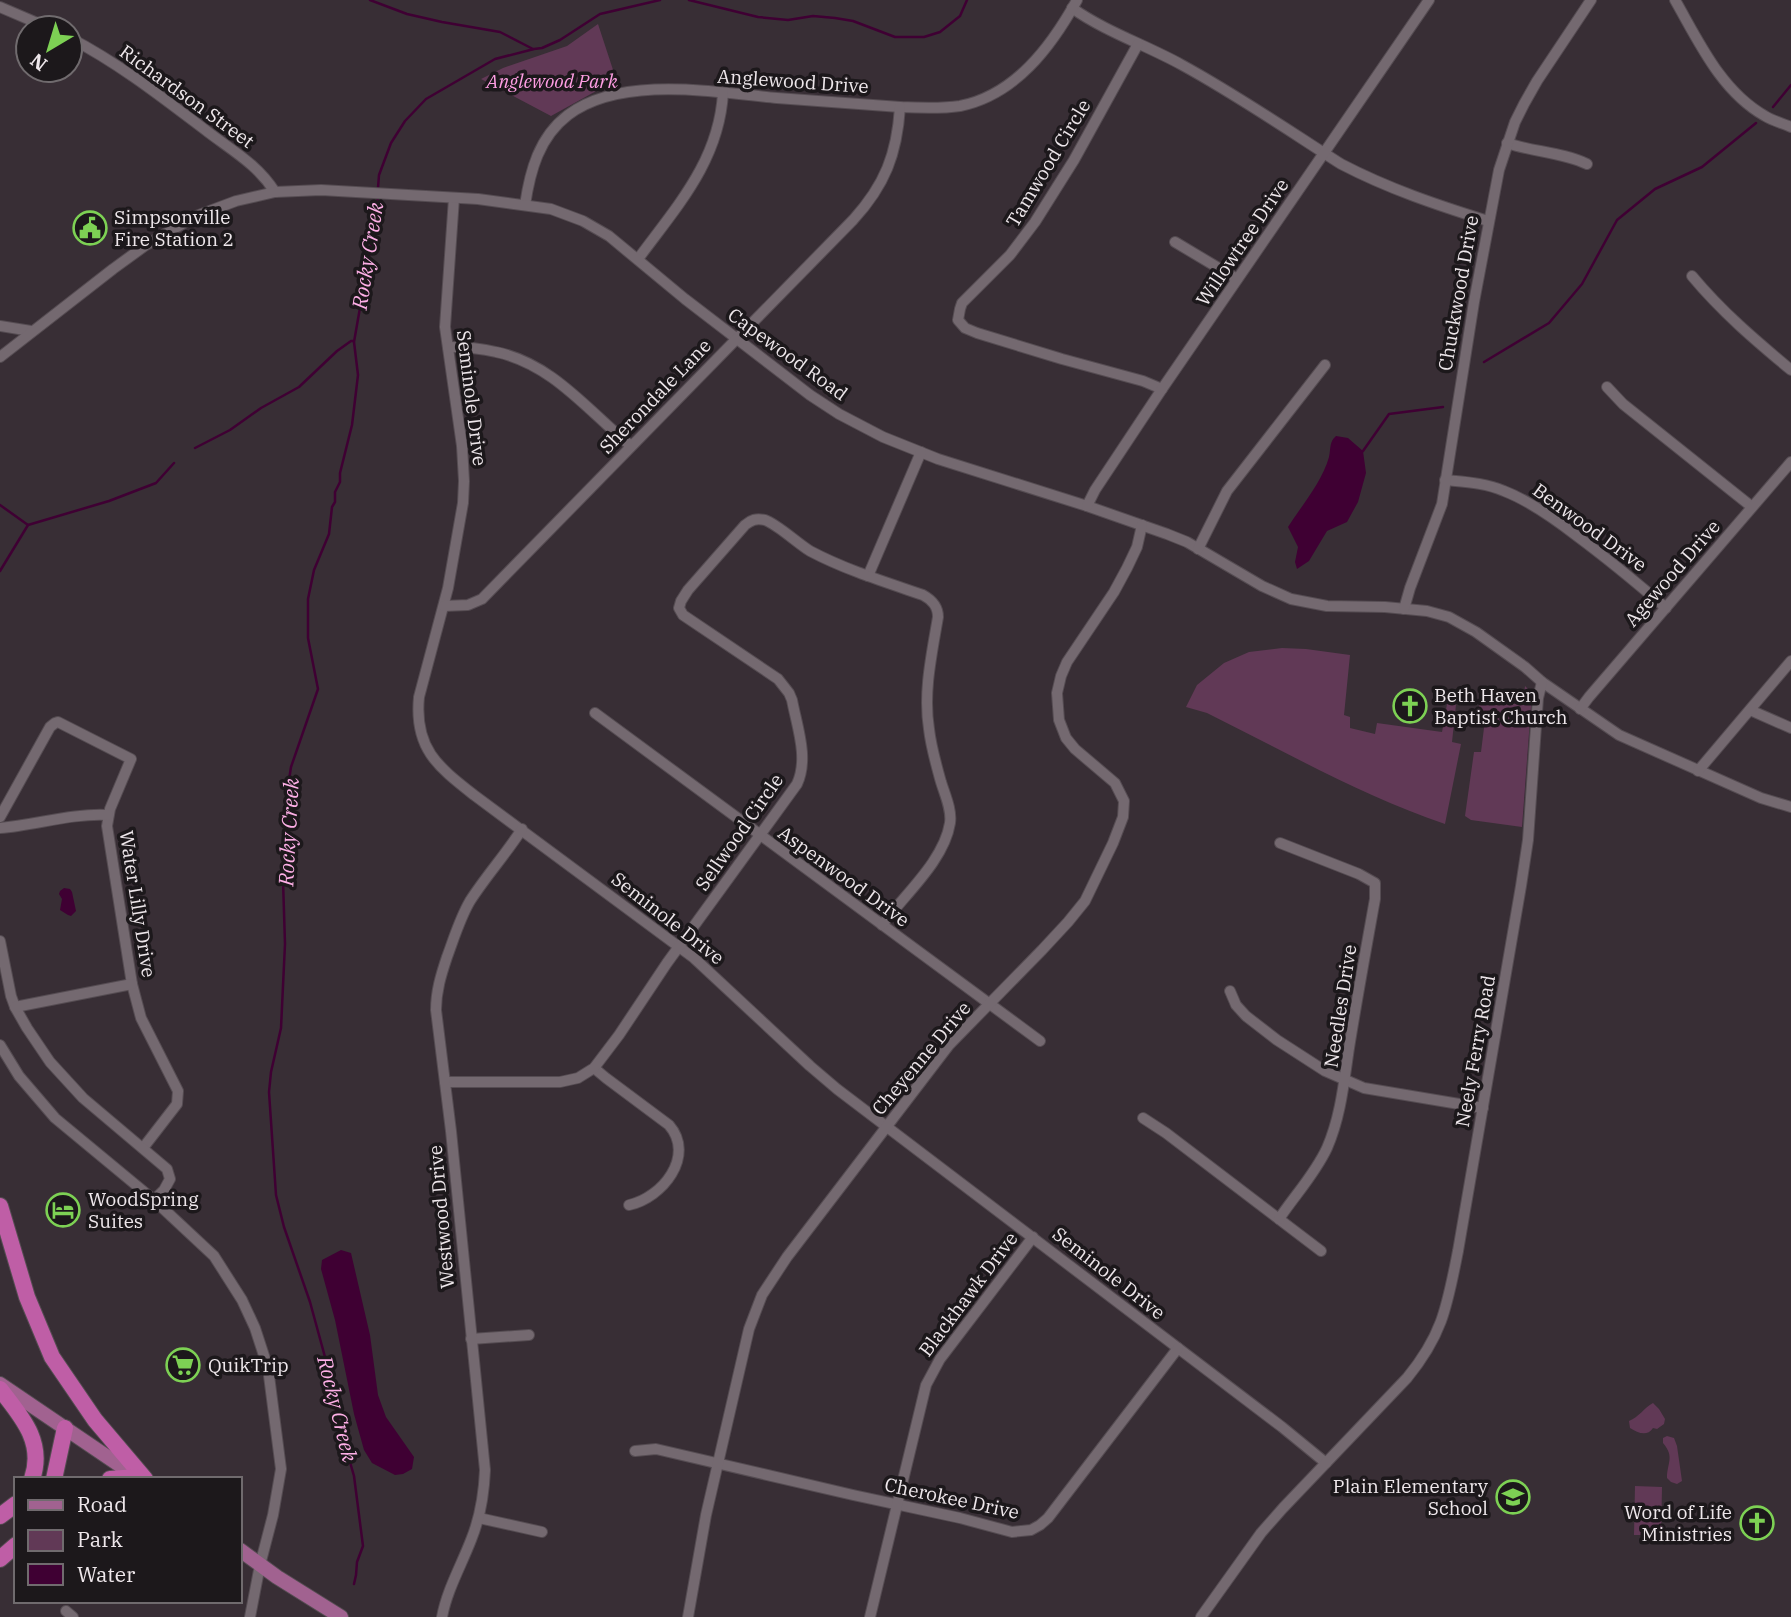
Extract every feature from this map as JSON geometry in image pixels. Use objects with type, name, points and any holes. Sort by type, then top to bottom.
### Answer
[{"type":"highway","points":[[0,1206],[27,1297],[52,1357],[95,1420],[140,1477]]},
{"type":"highway","points":[[0,1386],[29,1428],[35,1446],[33,1477]]},
{"type":"highway","points":[[54,1477],[65,1428]]},
{"type":"highway","points":[[0,1559],[14,1547]]},
{"type":"main road","points":[[0,1386],[139,1477]]},
{"type":"main road","points":[[242,1552],[341,1617]]},
{"type":"street","name":"Willowtree Drive","points":[[1087,506],[1162,389],[1429,0]]},
{"type":"street","name":"Chuckwood Drive","points":[[1404,609],[1439,514],[1488,221],[1507,143],[1531,92],[1591,0]]},
{"type":"street","points":[[1675,0],[1723,79],[1762,114],[1791,127]]},
{"type":"street","points":[[1074,4],[1087,19],[1177,62],[1225,89],[1356,172],[1394,189],[1488,221]]},
{"type":"street","name":"Anglewood Drive","points":[[525,205],[527,188],[537,156],[556,125],[580,107],[604,97],[632,91],[673,90],[900,107],[951,107],[973,103],[1000,91],[1027,69],[1074,4]]},
{"type":"street","points":[[0,7],[16,14]]},
{"type":"street","name":"Tamwood Circle","points":[[1138,44],[1057,189],[1020,243],[962,303],[958,320],[965,328],[977,333],[1143,381],[1162,389]]},
{"type":"street","name":"Richardson Street","points":[[84,46],[155,91],[246,160],[265,177],[275,192]]},
{"type":"street","points":[[638,258],[695,180],[708,155],[719,128],[723,93]]},
{"type":"street","name":"Sherondale Lane","points":[[444,606],[468,606],[482,599],[853,220],[884,176],[894,152],[899,131],[900,107]]},
{"type":"street","points":[[1507,143],[1536,152],[1572,157],[1587,164]]},
{"type":"street","name":"Capewood Road","points":[[0,356],[113,269],[174,227],[236,201],[275,192],[321,191],[454,198],[551,209],[583,221],[609,236],[735,339],[810,395],[883,437],[1167,534],[1262,586],[1291,598],[1327,606],[1434,612],[1464,624],[1542,682]]},
{"type":"street","name":"Seminole Drive","points":[[454,198],[445,320],[462,446],[464,481],[463,503],[444,606],[419,697],[418,717],[422,738],[432,758],[447,774],[679,946],[714,975],[824,1079],[1326,1463]]},
{"type":"street","points":[[1175,242],[1237,279]]},
{"type":"street","points":[[1692,276],[1734,322],[1791,370]]},
{"type":"street","points":[[0,326],[31,331]]},
{"type":"street","points":[[448,347],[495,352],[537,368],[563,385],[631,446]]},
{"type":"street","points":[[1198,549],[1227,491],[1325,365]]},
{"type":"street","points":[[1608,387],[1623,404],[1752,507]]},
{"type":"street","points":[[868,576],[921,452]]},
{"type":"street","name":"Agewood Drive","points":[[1580,709],[1791,461]]},
{"type":"street","name":"Benwood Drive","points":[[1445,480],[1470,482],[1515,495],[1567,529],[1666,608]]},
{"type":"street","name":"Sellwood Circle","points":[[445,1082],[560,1082],[578,1078],[594,1068],[797,784],[802,770],[802,753],[789,693],[778,679],[683,615],[679,608],[688,590],[745,525],[754,519],[771,523],[808,549],[834,563],[923,595],[937,607],[938,617],[927,694],[927,720],[951,821],[944,843],[933,862],[882,925]]},
{"type":"street","name":"Cheyenne Drive","points":[[688,1617],[700,1543],[749,1329],[762,1295],[787,1257],[949,1045],[1042,950],[1085,901],[1113,843],[1123,817],[1124,801],[1115,783],[1066,738],[1059,720],[1057,693],[1060,676],[1067,662],[1127,568],[1142,525]]},
{"type":"street","points":[[1698,771],[1791,661]]},
{"type":"street","points":[[1542,682],[1627,739],[1761,798],[1791,807]]},
{"type":"street","name":"Neely Ferry Road","points":[[1201,1617],[1261,1533],[1407,1378],[1423,1359],[1438,1330],[1448,1301],[1512,943],[1528,840],[1538,698],[1542,682]]},
{"type":"street","points":[[1750,710],[1791,728]]},
{"type":"street","name":"Aspenwood Drive","points":[[595,713],[1040,1041]]},
{"type":"street","name":"Water Lilly Drive","points":[[0,817],[50,727],[55,723],[58,722],[126,755],[131,760],[108,815],[107,826],[132,984],[141,1018],[178,1091],[177,1104],[144,1149]]},
{"type":"street","points":[[0,828],[91,814],[108,815]]},
{"type":"street","name":"Westwood Drive","points":[[442,1617],[445,1601],[479,1518],[485,1470],[436,1010],[437,993],[440,977],[468,904],[522,829]]},
{"type":"street","name":"Needles Drive","points":[[1279,1219],[1312,1175],[1326,1149],[1335,1123],[1346,1080],[1375,899],[1374,883],[1359,874],[1280,843]]},
{"type":"street","points":[[0,940],[15,1007],[50,1062],[83,1098],[167,1169],[170,1179],[154,1200]]},
{"type":"street","points":[[15,1007],[132,984]]},
{"type":"street","points":[[1230,991],[1236,1005],[1246,1016],[1325,1071],[1364,1087],[1483,1108]]},
{"type":"street","points":[[0,1045],[19,1076],[55,1118],[154,1200],[214,1256],[243,1300],[268,1368],[281,1469],[250,1617]]},
{"type":"street","points":[[594,1068],[669,1125],[679,1142],[678,1161],[668,1177],[648,1198],[629,1205]]},
{"type":"street","points":[[1143,1118],[1321,1251]]},
{"type":"street","name":"Blackhawk Drive","points":[[870,1617],[920,1410],[932,1372],[1033,1237]]},
{"type":"street","points":[[471,1339],[529,1335]]},
{"type":"street","name":"Cherokee Drive","points":[[635,1451],[656,1450],[1024,1532],[1037,1528],[1048,1518],[1178,1348]]},
{"type":"street","points":[[479,1518],[542,1532]]},
{"type":"green space","name":"Anglewood Park","points":[[598,24],[617,82],[551,116],[481,79],[503,68],[567,46]]},
{"type":"green space","points":[[1282,648],[1350,655],[1344,715],[1350,717],[1350,728],[1375,734],[1377,723],[1442,732],[1449,693],[1457,695],[1452,742],[1461,744],[1445,824],[1354,787],[1207,713],[1186,707],[1197,685],[1224,663],[1249,652]]},
{"type":"green space","points":[[1525,686],[1532,693],[1522,827],[1471,820],[1465,816],[1474,752],[1481,752],[1486,712],[1479,708],[1480,691],[1499,702],[1523,705]]},
{"type":"green space","points":[[1653,1403],[1665,1419],[1664,1424],[1645,1433],[1630,1428],[1629,1421]]},
{"type":"green space","points":[[1663,1438],[1674,1438],[1677,1446],[1682,1481],[1677,1484],[1667,1478],[1670,1456]]},
{"type":"green space","points":[[1635,1486],[1662,1487],[1661,1535],[1634,1535]]},
{"type":"water","points":[[1336,436],[1348,438],[1363,451],[1366,473],[1358,502],[1347,522],[1327,531],[1309,561],[1297,569],[1295,562],[1298,547],[1288,527],[1322,475],[1331,443]]},
{"type":"water","points":[[64,888],[72,892],[76,911],[71,916],[60,910],[62,899],[59,894]]},
{"type":"water","points":[[341,1250],[351,1253],[370,1335],[378,1395],[386,1417],[414,1457],[412,1469],[403,1474],[395,1475],[372,1463],[364,1450],[354,1414],[335,1320],[321,1269],[322,1260]]},
{"type":"waterway","points":[[370,0],[407,14],[500,32],[533,49]]},
{"type":"waterway","name":"Rocky Creek","points":[[378,188],[379,175],[391,143],[405,121],[426,99],[495,59],[542,48],[560,40],[600,14],[660,0]]},
{"type":"waterway","name":"Rocky Creek","points":[[689,0],[758,17],[788,20],[813,16],[853,21],[895,37],[924,37],[940,32],[960,16],[967,0]]},
{"type":"waterway","points":[[1773,107],[1791,85]]},
{"type":"waterway","points":[[1484,362],[1549,323],[1582,284],[1617,220],[1655,189],[1702,167],[1756,123]]},
{"type":"waterway","name":"Rocky Creek","points":[[354,1584],[357,1562],[363,1546],[354,1476],[310,1302],[276,1195],[269,1092],[281,1028],[285,944],[283,880],[291,819],[289,780],[318,689],[308,638],[308,599],[314,570],[329,534],[335,492],[340,482],[352,425],[358,375],[354,342],[378,195]]},
{"type":"waterway","points":[[195,448],[230,430],[261,408],[299,387],[337,351],[353,341]]},
{"type":"waterway","points":[[1363,451],[1389,414],[1443,407]]},
{"type":"waterway","points":[[0,571],[28,525],[109,501],[156,483],[174,463]]},
{"type":"waterway","points":[[0,505],[28,525]]},
{"type":"place","name":"Simpsonville Fire Station 2","points":[[90,228]]},
{"type":"place","name":"Beth Haven Baptist Church","points":[[1410,706]]},
{"type":"place","name":"WoodSpring Suites","points":[[63,1210]]},
{"type":"place","name":"QuikTrip","points":[[183,1365]]},
{"type":"place","name":"Plain Elementary School","points":[[1513,1497]]},
{"type":"place","name":"Word of Life Ministries","points":[[1757,1523]]}]
